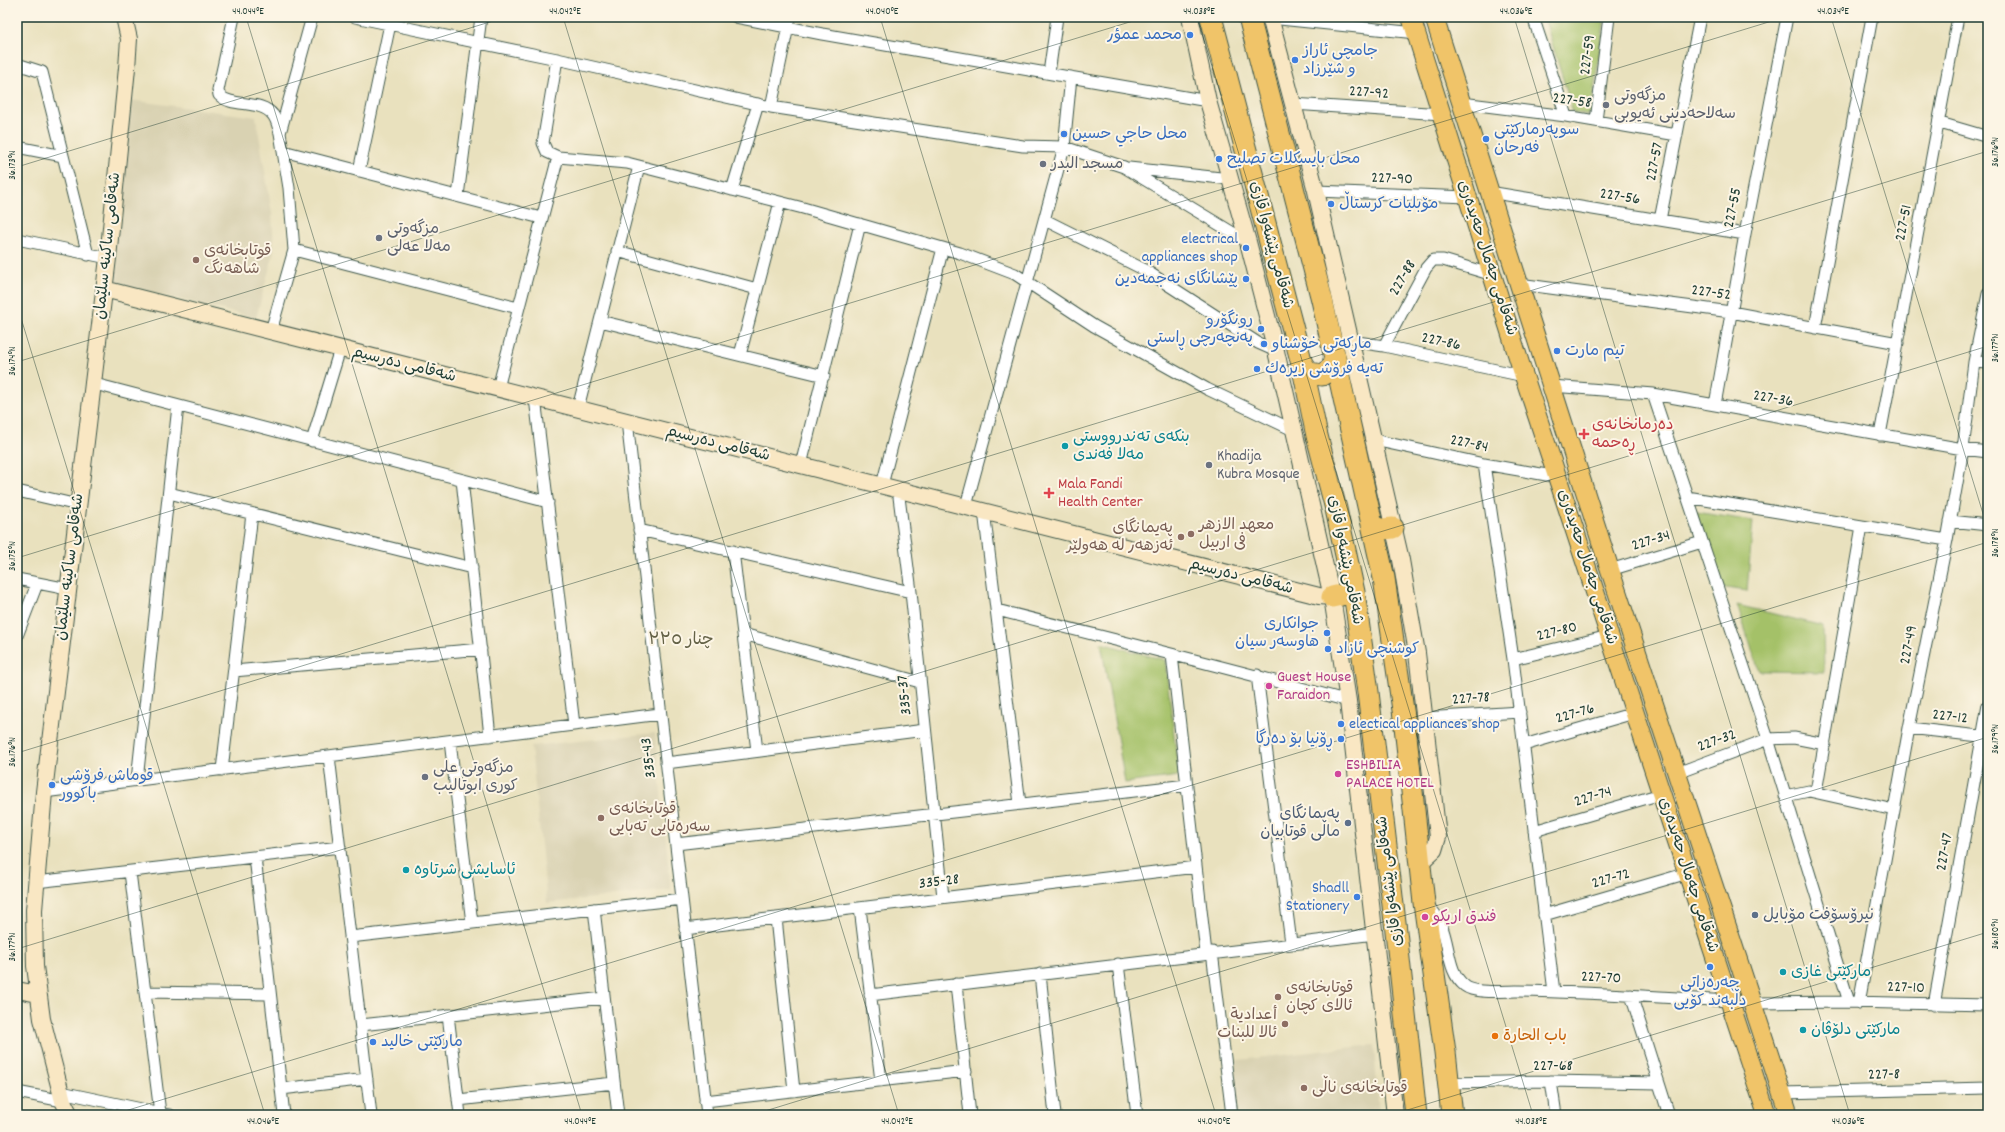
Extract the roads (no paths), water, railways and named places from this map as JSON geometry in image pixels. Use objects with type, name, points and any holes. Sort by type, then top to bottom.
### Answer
[{"type":"highway","name":"شەقامی پێشەوا قازی","points":[[1210,17],[1302,364],[1317,436],[1336,509],[1354,592],[1368,692],[1402,980],[1416,1115]]},
{"type":"highway","name":"شەقامی پێشەوا قازی","points":[[1249,17],[1335,356],[1351,430],[1384,529],[1391,622],[1404,717],[1424,903],[1452,1115]]},
{"type":"highway","points":[[1302,364],[1309,373],[1322,375],[1332,368],[1335,356]]},
{"type":"highway","points":[[1317,436],[1318,425],[1322,420],[1330,417],[1336,416],[1344,420],[1351,430]]},
{"type":"highway","points":[[1332,597],[1354,592]]},
{"type":"highway","points":[[1402,980],[1435,978]]},
{"type":"main road","name":"شەقامی جەمال حەیدەری","points":[[1434,17],[1610,570],[1789,1115]]},
{"type":"main road","name":"شەقامی جەمال حەیدەری","points":[[1414,25],[1524,376],[1767,1115]]},
{"type":"main road","points":[[1491,268],[1510,256]]},
{"type":"main road","points":[[1674,835],[1695,828]]},
{"type":"street","name":"شەقامی ساکینە سلێمان","points":[[64,1103],[48,1043],[38,994],[34,938],[36,882],[44,792],[108,258],[129,51],[129,39],[124,17]]},
{"type":"street","points":[[234,17],[218,90],[219,95],[234,101],[256,105],[273,115],[280,133],[289,188],[294,250],[271,331]]},
{"type":"street","points":[[280,133],[312,17]]},
{"type":"street","points":[[355,17],[557,59],[771,107],[1023,146],[1064,148],[1124,167],[1230,179]]},
{"type":"street","points":[[458,196],[481,17]]},
{"type":"street","points":[[736,17],[788,22],[1049,73],[1208,101]]},
{"type":"street","points":[[1049,73],[1057,17]]},
{"type":"street","points":[[1190,17],[1208,101],[1248,242],[1276,350],[1332,597],[1348,700],[1395,1115]]},
{"type":"street","points":[[1414,25],[1270,17],[1316,191],[1374,440],[1384,529],[1409,604],[1438,837],[1434,850],[1420,863]]},
{"type":"street","points":[[1534,17],[1566,116]]},
{"type":"street","name":"227-59","points":[[1596,121],[1609,17]]},
{"type":"street","name":"227-57","points":[[1660,220],[1700,17]]},
{"type":"street","name":"227-55","points":[[1715,405],[1745,234],[1787,17]]},
{"type":"street","points":[[1815,328],[1872,17]]},
{"type":"street","name":"227-51","points":[[1880,435],[1940,123],[1958,17]]},
{"type":"street","points":[[771,107],[788,22]]},
{"type":"street","points":[[359,171],[390,24]]},
{"type":"street","points":[[557,59],[544,143],[547,152],[558,157],[627,163],[780,202],[943,248],[1015,274],[1094,326],[1201,386],[1293,430]]},
{"type":"street","points":[[17,64],[42,72],[88,255]]},
{"type":"street","points":[[966,506],[1064,148],[1071,77]]},
{"type":"street","name":"227-58","points":[[1462,103],[1566,116],[1677,135]]},
{"type":"street","points":[[732,190],[758,104]]},
{"type":"street","name":"227-92","points":[[1293,104],[1442,114]]},
{"type":"street","points":[[1940,123],[1988,137]]},
{"type":"street","points":[[17,147],[63,156]]},
{"type":"street","points":[[283,151],[541,218]]},
{"type":"street","points":[[498,388],[558,157]]},
{"type":"street","points":[[578,408],[639,166]]},
{"type":"street","points":[[1124,167],[1248,242]]},
{"type":"street","name":"227-90","points":[[1316,191],[1468,197]]},
{"type":"street","name":"227-56","points":[[1489,192],[1745,234]]},
{"type":"street","points":[[740,355],[780,202]]},
{"type":"street","points":[[1045,220],[1094,243],[1145,270],[1258,343],[1276,350]]},
{"type":"street","points":[[801,465],[860,224]]},
{"type":"street","points":[[17,239],[108,258]]},
{"type":"street","points":[[890,487],[943,248]]},
{"type":"street","points":[[294,250],[518,308]]},
{"type":"street","points":[[618,251],[757,289]]},
{"type":"street","name":"227-88","points":[[1384,346],[1426,268],[1433,260],[1443,260],[1491,268]]},
{"type":"street","name":"227-52","points":[[1519,284],[1731,312],[1898,344]]},
{"type":"street","name":"شەقامی دەرسیم","points":[[104,289],[1319,596],[1332,597]]},
{"type":"street","name":"227-49","points":[[1854,1002],[1894,810],[1947,540],[1963,450],[1974,362],[1988,294]]},
{"type":"street","points":[[600,321],[824,376]]},
{"type":"street","name":"227-86","points":[[1351,342],[1384,346],[1524,376]]},
{"type":"street","points":[[312,441],[340,349]]},
{"type":"street","points":[[1974,362],[1988,363]]},
{"type":"street","points":[[92,383],[548,502]]},
{"type":"street","name":"227-36","points":[[1552,386],[1653,394],[1963,450],[1988,452]]},
{"type":"street","points":[[1653,394],[1854,1002]]},
{"type":"street","points":[[535,398],[574,725]]},
{"type":"street","points":[[136,780],[178,406]]},
{"type":"street","name":"335-43","points":[[627,421],[707,1115]]},
{"type":"street","name":"227-84","points":[[1374,440],[1484,464],[1558,477]]},
{"type":"street","points":[[1484,464],[1513,659],[1554,992]]},
{"type":"street","points":[[462,480],[490,736]]},
{"type":"street","name":"335-37","points":[[890,487],[911,592],[943,898]]},
{"type":"street","points":[[17,491],[78,505]]},
{"type":"street","points":[[169,493],[472,568]]},
{"type":"street","points":[[1686,497],[1947,540]]},
{"type":"street","points":[[984,511],[1020,804]]},
{"type":"street","points":[[222,770],[252,514]]},
{"type":"street","points":[[1950,521],[1988,525]]},
{"type":"street","points":[[1816,792],[1862,526]]},
{"type":"street","points":[[639,530],[911,592]]},
{"type":"street","name":"227-34","points":[[1610,570],[1702,542]]},
{"type":"street","points":[[733,551],[757,751]]},
{"type":"street","points":[[17,579],[68,589]]},
{"type":"street","points":[[17,636],[37,584]]},
{"type":"street","points":[[997,610],[1172,655],[1258,675],[1348,700]]},
{"type":"street","points":[[743,634],[920,682]]},
{"type":"street","name":"227-80","points":[[1513,659],[1609,636]]},
{"type":"street","points":[[234,671],[481,649]]},
{"type":"street","points":[[1172,655],[1196,867],[1232,1115]]},
{"type":"street","points":[[1258,675],[1291,942]]},
{"type":"street","name":"227-47","points":[[1934,1005],[1985,737],[1988,705]]},
{"type":"street","name":"227-78","points":[[1424,718],[1520,712]]},
{"type":"street","name":"227-76","points":[[1524,745],[1634,713]]},
{"type":"street","points":[[44,792],[660,714]]},
{"type":"street","name":"227-12","points":[[1909,728],[1985,737]]},
{"type":"street","points":[[666,763],[925,730]]},
{"type":"street","name":"227-32","points":[[1677,773],[1768,739],[1794,738],[1825,744]]},
{"type":"street","points":[[450,741],[472,923]]},
{"type":"street","points":[[329,756],[371,1115]]},
{"type":"street","points":[[676,844],[1186,785]]},
{"type":"street","points":[[1785,796],[1809,791],[1894,810]]},
{"type":"street","name":"227-74","points":[[1534,831],[1661,794]]},
{"type":"street","points":[[36,882],[340,847]]},
{"type":"street","points":[[255,857],[284,1115]]},
{"type":"street","name":"335-28","points":[[685,929],[1196,867]]},
{"type":"street","points":[[17,1092],[64,1103],[165,1114],[145,992],[130,872]]},
{"type":"street","name":"227-72","points":[[1544,915],[1688,873]]},
{"type":"street","points":[[350,937],[682,899]]},
{"type":"street","name":"227-70","points":[[1424,903],[1435,911],[1440,920],[1457,978],[1472,990],[1631,995],[1729,1001]]},
{"type":"street","points":[[860,908],[881,1081]]},
{"type":"street","points":[[594,909],[618,1115]]},
{"type":"street","points":[[776,918],[794,1091]]},
{"type":"street","points":[[870,995],[1291,942],[1375,934]]},
{"type":"street","points":[[1118,964],[1137,1115]]},
{"type":"street","points":[[1040,974],[1055,1115]]},
{"type":"street","points":[[956,984],[970,1115]]},
{"type":"street","points":[[17,990],[38,994]]},
{"type":"street","points":[[145,992],[270,994]]},
{"type":"street","points":[[1631,995],[1669,1115]]},
{"type":"street","points":[[361,1025],[604,998]]},
{"type":"street","name":"227-10","points":[[1752,1003],[1854,1002],[1934,1005],[1988,1005]]},
{"type":"street","points":[[448,1015],[460,1115]]},
{"type":"street","points":[[705,1101],[966,1071]]},
{"type":"street","points":[[281,1089],[367,1079]]},
{"type":"street","points":[[1551,1081],[1556,1115]]},
{"type":"street","name":"227-68","points":[[1448,1083],[1551,1081],[1658,1083]]},
{"type":"street","points":[[458,1100],[614,1083]]},
{"type":"street","name":"227-8","points":[[1782,1093],[1988,1088]]},
{"type":"place","name":"محمد عمؤر","points":[[1190,35]]},
{"type":"place","name":"جامچی ئاراز و شێرزاد","points":[[1295,60]]},
{"type":"place","name":"مزگەوتی سەلاحەدینی ئەیوبی","points":[[1606,105]]},
{"type":"place","name":"محل حاجي حسین","points":[[1064,134]]},
{"type":"place","name":"سوپەرمارکێتی فەرحان","points":[[1486,139]]},
{"type":"place","name":"محل بايسكلات تصليح","points":[[1219,159]]},
{"type":"place","name":"مسجد البدر","points":[[1043,164]]},
{"type":"place","name":"مۆبلیات کرستاڵ","points":[[1331,204]]},
{"type":"place","name":"مزگەوتی مەلا عەلی","points":[[379,238]]},
{"type":"place","name":"electrical appliances shop","points":[[1246,248]]},
{"type":"place","name":"قوتابخانەى شاهەنگ","points":[[196,260]]},
{"type":"place","name":"پێشانگای نەجمەدین","points":[[1246,279]]},
{"type":"place","name":"رونگۆرو پەنچەرچی ڕاستی","points":[[1261,329]]},
{"type":"place","name":"ماڕکەتی خۆشناو","points":[[1264,344]]},
{"type":"place","name":"تیم مارت","points":[[1557,351]]},
{"type":"place","name":"تەیە فرۆشی زیرەك","points":[[1257,369]]},
{"type":"place","name":"دەرمانخانەی ڕەحمە","points":[[1584,434]]},
{"type":"place","name":"بنکەی تەندرووستی مەلا فەندی","points":[[1065,446]]},
{"type":"place","name":"Khadija Kubra Mosque","points":[[1209,465]]},
{"type":"place","name":"Mala Fandi Health Center","points":[[1049,493]]},
{"type":"place","name":"معهد الازهر فی اربیل","points":[[1191,534]]},
{"type":"place","name":"پەیمانگای ئەزهەر لە هەولێر","points":[[1181,537]]},
{"type":"place","name":"جوانکاری هاوسەر سیان","points":[[1327,633]]},
{"type":"place","name":"کوشنچی ئازاد","points":[[1328,649]]},
{"type":"place","name":"Guest House Faraidon","points":[[1269,686]]},
{"type":"place","name":"electical appliances shop","points":[[1341,724]]},
{"type":"place","name":"ڕۆنیا بۆ دەرگا","points":[[1341,739]]},
{"type":"place","name":"ESHBILIA PALACE HOTEL","points":[[1338,774]]},
{"type":"place","name":"مزگەوتی علی کوری ابوتالیب","points":[[425,777]]},
{"type":"place","name":"قوماش فرۆشی باکوور","points":[[52,785]]},
{"type":"place","name":"قوتابخانەی سەرەتایی تەبایی","points":[[601,818]]},
{"type":"place","name":"پەیمانگای ماڵی قوتابیان","points":[[1348,823]]},
{"type":"place","name":"ئاسایشی شرتاوە","points":[[406,870]]},
{"type":"place","name":"Shadll Stationery","points":[[1357,897]]},
{"type":"place","name":"نیرۆسۆفت مۆبایل","points":[[1755,915]]},
{"type":"place","name":"فندق اريكو","points":[[1425,917]]},
{"type":"place","name":"چەرەزاتی دڵبەند کۆیی","points":[[1710,967]]},
{"type":"place","name":"ماركێتی غازی","points":[[1783,972]]},
{"type":"place","name":"قوتابخانەی ئالای کچان","points":[[1278,997]]},
{"type":"place","name":"أعدادية ئالا للبنات","points":[[1285,1024]]},
{"type":"place","name":"ماركێتی دلۆڤان","points":[[1803,1030]]},
{"type":"place","name":"باب الحارة","points":[[1495,1036]]},
{"type":"place","name":"مارکێتی خالید","points":[[373,1042]]},
{"type":"place","name":"قوتابخانەی ناڵی","points":[[1304,1088]]},
{"type":"district","name":"چنار ٣٣٥","points":[[681,641]]}]
